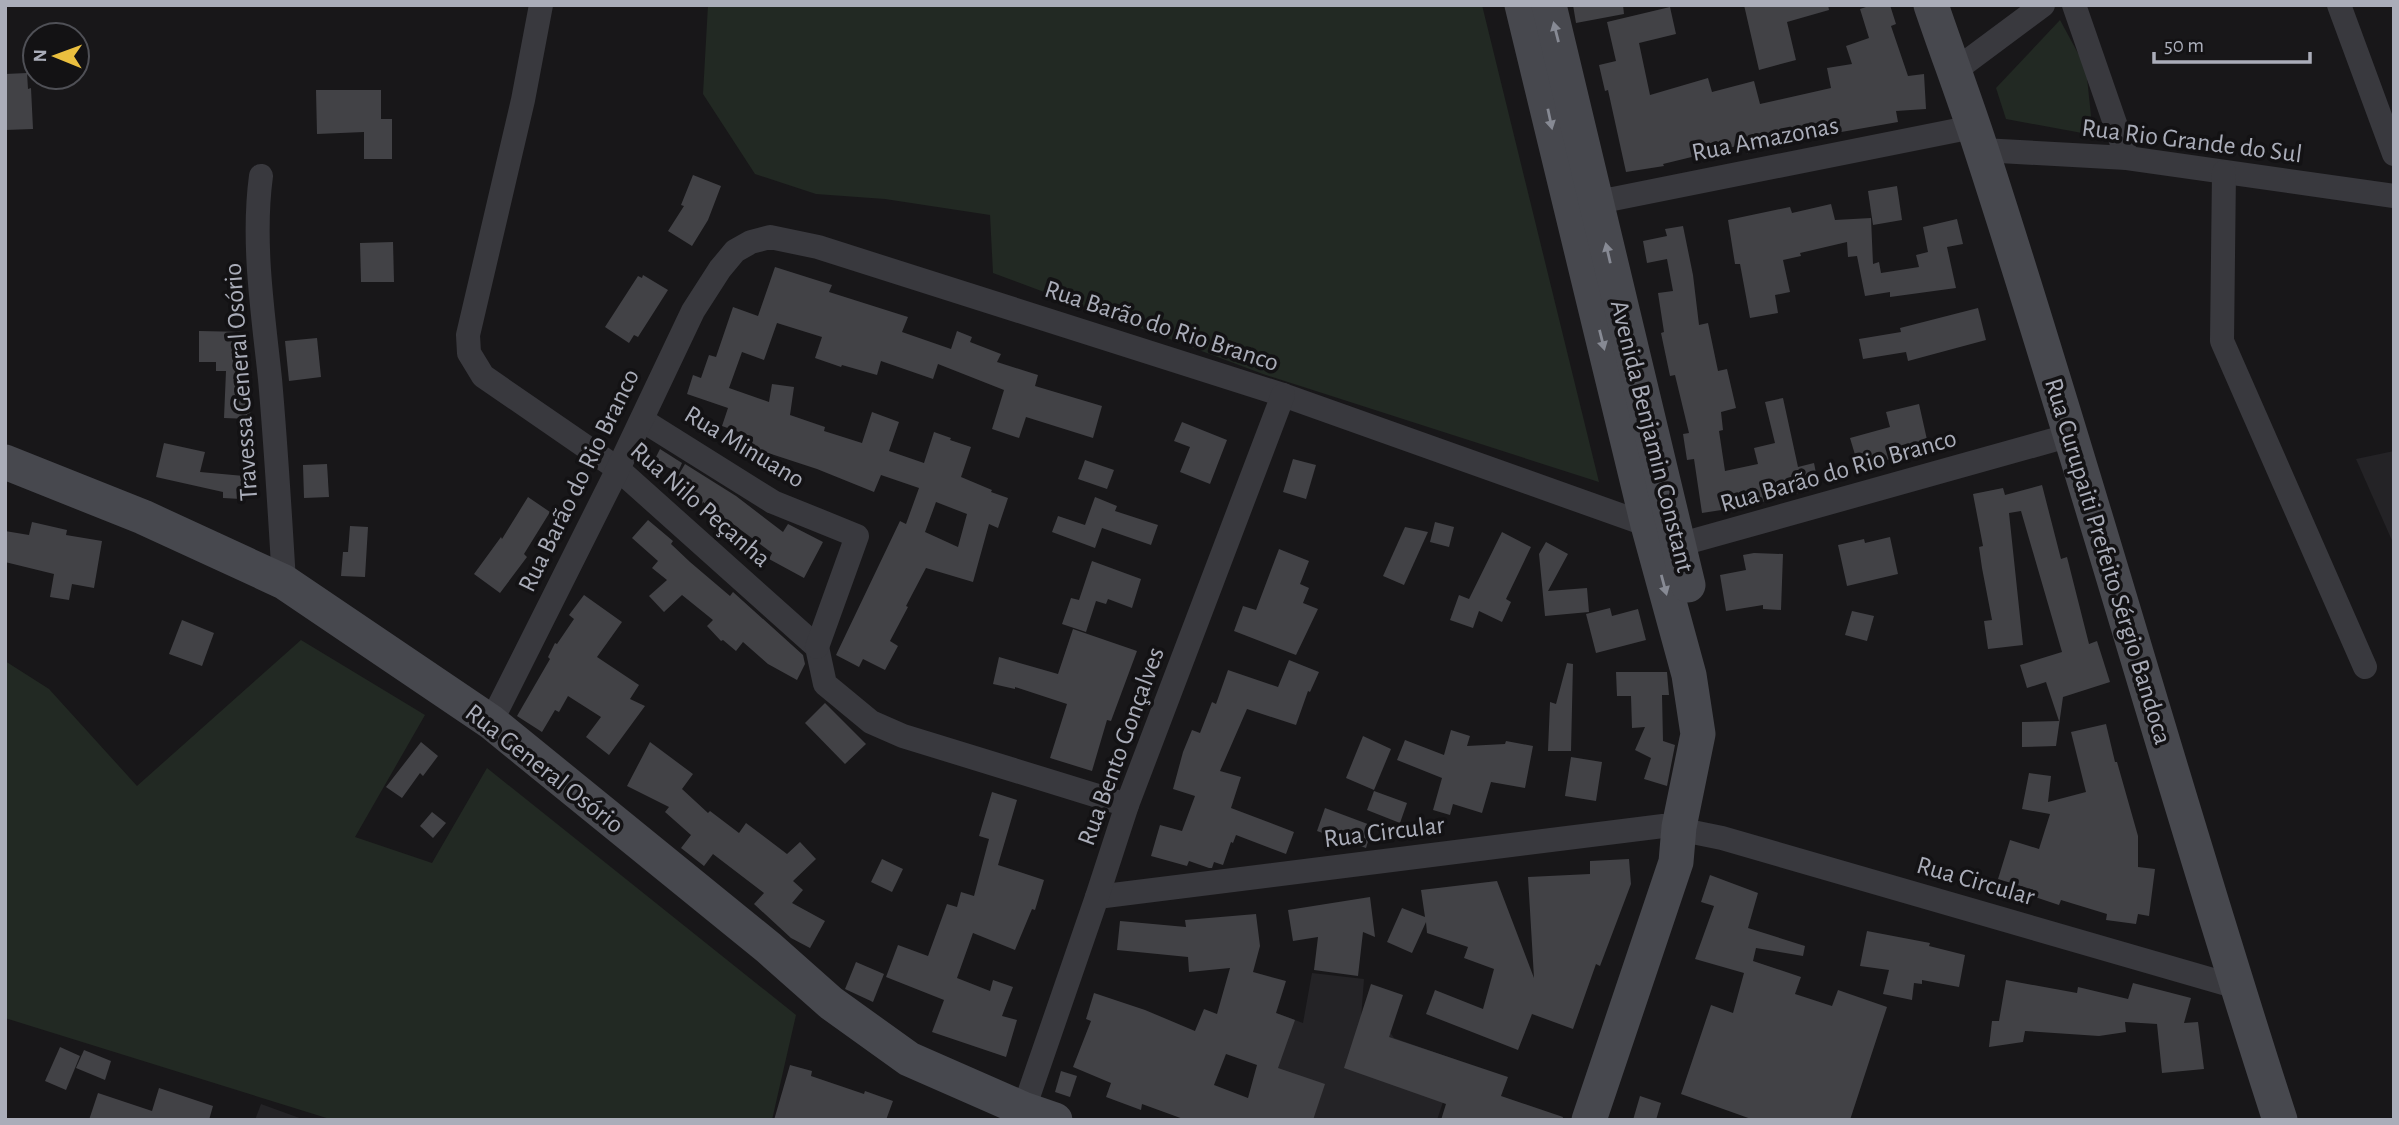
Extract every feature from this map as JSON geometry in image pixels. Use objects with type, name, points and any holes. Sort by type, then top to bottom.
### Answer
[{"type":"street","name":"Rua Nilo Peçanha","points":[[541,5],[523,100],[468,335],[469,353],[483,376],[618,469],[817,647]]},
{"type":"street","name":"Avenida Benjamin Constant","points":[[1522,5],[1546,100],[1582,203],[1678,545],[1714,687],[1720,726],[1717,757],[1676,862],[1590,1120]]},
{"type":"street","name":"Avenida Benjamin Constant","points":[[1549,5],[1582,203],[1648,525],[1689,676],[1698,734],[1689,830]]},
{"type":"street","name":"Rua Curupaiti Prefeito Sérgio Bandoca","points":[[1931,5],[1977,138],[2071,435],[2236,987],[2280,1120]]},
{"type":"street","points":[[1953,72],[2043,5]]},
{"type":"street","points":[[2074,5],[2127,158]]},
{"type":"street","points":[[2339,5],[2394,154]]},
{"type":"street","name":"Rua Amazonas","points":[[1582,203],[1977,138]]},
{"type":"street","name":"Rua Rio Grande do Sul","points":[[1977,138],[2394,196]]},
{"type":"street","points":[[2224,172],[2222,341],[2365,667]]},
{"type":"street","name":"Travessa General Osório","points":[[261,176],[257,203],[261,281],[277,452],[284,582]]},
{"type":"street","name":"Rua Barão do Rio Branco","points":[[491,722],[618,469],[693,311],[735,251],[751,242],[771,237],[818,247],[1283,395],[1648,525],[1678,545],[2071,435]]},
{"type":"street","name":"Rua Bento Gonçalves","points":[[1033,1116],[1127,805],[1283,395]]},
{"type":"street","name":"Rua Minuano","points":[[642,420],[774,502],[857,536],[817,647]]},
{"type":"street","name":"Rua General Osório","points":[[5,461],[143,517],[284,582],[491,722],[769,948],[831,1003],[909,1059],[1033,1116]]},
{"type":"street","points":[[817,647],[825,684],[871,722],[903,736],[1127,805]]},
{"type":"street","name":"Rua Circular","points":[[1097,897],[1663,826],[1749,845],[2236,987]]},
{"type":"shaded area","points":[[708,5],[1482,5],[1599,482],[1263,374],[993,273],[990,215],[885,199],[816,194],[755,174],[703,94]]},
{"type":"shaded area","points":[[2060,20],[2086,68],[2093,135],[2006,119],[1996,88]]},
{"type":"shaded area","points":[[2394,451],[2394,545],[2356,459]]},
{"type":"shaded area","points":[[301,640],[425,715],[355,837],[432,863],[487,768],[796,1015],[772,1120],[333,1120],[5,1018],[5,661],[49,689],[137,786]]},
{"type":"shaded area","points":[[1312,973],[1364,979],[1361,1019],[1387,1028],[1394,1038],[1457,1060],[1437,1120],[1260,1120],[1276,1072],[1247,1002],[1303,1023]]},
{"type":"shaded area","points":[[261,1104],[305,1120],[255,1120]]},
{"type":"building","points":[[1573,5],[1623,5],[1624,14],[1576,23]]},
{"type":"building","points":[[1744,5],[1828,5],[1829,10],[1787,22],[1796,60],[1759,70]]},
{"type":"building","points":[[1872,5],[1890,5],[1896,24],[1891,26],[1908,76],[1924,74],[1926,109],[1896,111],[1898,122],[1813,137],[1747,154],[1745,144],[1663,164],[1664,166],[1626,172],[1608,90],[1605,91],[1599,65],[1616,61],[1607,22],[1670,7],[1676,34],[1639,43],[1650,95],[1708,78],[1712,92],[1754,81],[1760,104],[1831,88],[1827,68],[1852,64],[1846,46],[1869,38],[1860,9]]},
{"type":"building","points":[[21,73],[21,91],[31,91],[33,129],[5,130],[5,74]]},
{"type":"building","points":[[316,90],[381,90],[381,119],[392,119],[392,159],[364,159],[364,132],[317,134]]},
{"type":"building","points":[[693,175],[721,186],[708,220],[692,246],[668,231],[684,206],[681,205]]},
{"type":"building","points":[[1897,186],[1902,220],[1873,225],[1868,191]]},
{"type":"building","points":[[1831,204],[1835,220],[1871,218],[1873,264],[1879,262],[1881,273],[1919,267],[1916,255],[1928,252],[1923,227],[1957,219],[1963,244],[1947,247],[1956,288],[1890,297],[1890,292],[1865,296],[1857,256],[1848,257],[1847,242],[1800,253],[1801,256],[1783,260],[1790,292],[1775,295],[1778,313],[1750,318],[1740,264],[1735,264],[1728,220],[1790,207],[1792,213]]},
{"type":"building","points":[[1683,226],[1699,325],[1708,323],[1718,371],[1727,369],[1736,408],[1721,412],[1723,430],[1719,431],[1725,471],[1758,464],[1754,448],[1775,443],[1765,402],[1783,398],[1798,467],[1814,463],[1819,488],[1741,507],[1702,513],[1694,459],[1687,460],[1683,434],[1689,433],[1675,375],[1670,376],[1661,333],[1664,332],[1658,293],[1673,291],[1667,259],[1647,263],[1643,241],[1667,236],[1665,229]]},
{"type":"building","points":[[393,242],[394,282],[361,282],[360,243]]},
{"type":"building","points":[[775,267],[832,285],[829,292],[908,317],[902,332],[951,349],[957,331],[972,337],[970,342],[1001,354],[997,362],[1038,375],[1035,386],[1102,406],[1093,438],[1026,417],[1019,438],[992,429],[1004,390],[938,364],[933,379],[881,361],[877,375],[842,365],[841,367],[815,358],[822,337],[777,323],[764,360],[742,352],[729,388],[769,402],[772,384],[794,387],[790,415],[825,427],[824,431],[862,443],[872,412],[899,422],[889,451],[924,463],[934,432],[951,438],[950,440],[971,447],[961,477],[1008,498],[998,528],[989,524],[973,582],[926,568],[890,641],[898,646],[885,670],[863,659],[859,667],[836,655],[900,521],[906,524],[919,488],[881,475],[874,492],[817,469],[750,447],[753,437],[722,426],[728,408],[687,394],[693,375],[701,378],[709,355],[716,357],[733,307],[758,316]],"holes":[[[936,502],[967,514],[958,547],[925,532]]]},
{"type":"building","points":[[643,275],[668,290],[638,337],[634,335],[629,343],[605,327],[638,276],[642,278]]},
{"type":"building","points":[[1978,308],[1986,340],[1908,361],[1906,352],[1863,359],[1859,339],[1901,332],[1900,328]]},
{"type":"building","points":[[199,331],[247,332],[246,387],[251,387],[250,419],[224,418],[226,371],[216,371],[216,362],[199,362]]},
{"type":"building","points":[[317,338],[321,377],[289,381],[285,341]]},
{"type":"building","points":[[1919,404],[1930,453],[1898,461],[1897,457],[1859,468],[1850,438],[1890,427],[1886,412]]},
{"type":"building","points":[[1182,422],[1227,440],[1210,484],[1180,472],[1190,447],[1174,441]]},
{"type":"building","points":[[164,443],[205,452],[200,472],[244,476],[241,499],[223,498],[223,492],[156,477]]},
{"type":"building","points":[[660,449],[682,463],[678,472],[654,461]]},
{"type":"building","points":[[1293,459],[1316,465],[1306,499],[1283,492]]},
{"type":"building","points":[[1085,460],[1114,470],[1107,489],[1078,479]]},
{"type":"building","points":[[327,464],[329,497],[304,498],[303,465]]},
{"type":"building","points":[[685,464],[736,496],[783,532],[788,524],[823,542],[804,578],[769,559],[772,553],[703,502],[702,504],[672,486]]},
{"type":"building","points":[[2042,485],[2061,559],[2067,557],[2089,644],[2097,641],[2110,682],[2063,697],[2056,746],[2022,747],[2022,722],[2059,721],[2046,682],[2027,688],[2020,665],[2062,652],[2021,511],[2009,513],[2023,645],[1988,649],[1984,621],[1992,620],[1979,547],[1983,546],[1973,494],[2003,488],[2005,495]]},
{"type":"building","points":[[528,497],[550,512],[524,554],[527,557],[500,593],[474,574],[501,537],[502,539]]},
{"type":"building","points":[[1095,497],[1117,506],[1115,511],[1158,525],[1151,545],[1102,528],[1095,548],[1052,532],[1058,516],[1085,525]]},
{"type":"building","points":[[648,520],[673,541],[671,544],[690,562],[730,596],[733,592],[803,655],[805,664],[797,680],[768,664],[743,642],[736,651],[721,641],[707,626],[713,620],[682,595],[664,612],[649,596],[667,580],[652,568],[658,561],[632,538]]},
{"type":"building","points":[[32,522],[67,530],[66,535],[102,541],[94,588],[72,584],[69,600],[50,597],[54,574],[5,562],[5,531],[29,535]]},
{"type":"building","points":[[1435,522],[1454,527],[1449,547],[1430,542]]},
{"type":"building","points":[[350,526],[368,527],[365,577],[341,576],[343,552],[348,552]]},
{"type":"building","points":[[1405,527],[1428,532],[1404,585],[1383,576]]},
{"type":"building","points":[[1502,532],[1531,547],[1506,599],[1511,602],[1502,622],[1479,611],[1473,628],[1450,620],[1459,595],[1469,599]]},
{"type":"building","points":[[1890,537],[1898,574],[1847,586],[1838,545],[1864,539],[1865,543]]},
{"type":"building","points":[[1546,542],[1568,554],[1548,591],[1587,588],[1589,612],[1545,616],[1539,554]]},
{"type":"building","points":[[1279,549],[1309,561],[1300,584],[1309,588],[1303,603],[1318,609],[1296,655],[1234,631],[1243,606],[1256,610]]},
{"type":"building","points":[[1783,554],[1781,610],[1763,609],[1763,605],[1726,611],[1720,575],[1746,570],[1743,555]]},
{"type":"building","points":[[1092,561],[1141,579],[1132,608],[1108,599],[1106,604],[1096,601],[1086,632],[1062,624],[1071,598],[1079,600]]},
{"type":"building","points":[[584,595],[622,622],[597,657],[639,685],[630,699],[645,706],[609,755],[586,737],[601,717],[568,696],[559,712],[555,710],[542,732],[517,716],[550,659],[548,657],[555,643],[557,644],[574,619],[569,615]]},
{"type":"building","points":[[1610,608],[1612,616],[1638,609],[1646,640],[1596,653],[1586,614]]},
{"type":"building","points":[[1852,611],[1874,616],[1867,641],[1845,635]]},
{"type":"building","points":[[182,620],[214,633],[202,666],[169,654]]},
{"type":"building","points":[[1073,629],[1137,651],[1111,721],[1107,720],[1092,771],[1050,758],[1067,704],[1015,687],[993,684],[999,657],[1058,674]]},
{"type":"building","points":[[1289,660],[1319,672],[1310,692],[1308,691],[1296,725],[1247,709],[1220,771],[1241,777],[1231,808],[1294,832],[1286,854],[1236,835],[1223,865],[1214,862],[1212,868],[1189,861],[1187,866],[1151,856],[1160,825],[1182,831],[1195,796],[1173,789],[1183,752],[1192,730],[1200,733],[1212,702],[1216,704],[1228,670],[1278,687]]},
{"type":"building","points":[[1567,663],[1573,664],[1571,751],[1548,751],[1550,702],[1556,704]]},
{"type":"building","points":[[1616,672],[1667,672],[1669,695],[1662,695],[1663,741],[1675,745],[1667,786],[1644,779],[1651,758],[1635,750],[1645,727],[1632,728],[1631,696],[1617,696]]},
{"type":"building","points":[[825,703],[866,744],[845,764],[805,723]]},
{"type":"building","points":[[2106,724],[2138,836],[2138,867],[2155,869],[2149,916],[2138,914],[2136,924],[2106,920],[2107,914],[2061,900],[2059,905],[2035,897],[2037,891],[1998,879],[2010,840],[2039,849],[2050,814],[2022,809],[2029,773],[2051,776],[2048,802],[2086,792],[2071,732]]},
{"type":"building","points":[[1451,730],[1470,736],[1467,746],[1505,744],[1506,741],[1533,746],[1525,788],[1491,782],[1482,813],[1453,804],[1450,815],[1433,810],[1442,778],[1397,760],[1405,740],[1444,755]]},
{"type":"building","points":[[1363,736],[1391,749],[1374,790],[1346,778]]},
{"type":"building","points":[[421,742],[438,756],[423,776],[420,773],[402,798],[386,787]]},
{"type":"building","points":[[650,742],[693,774],[682,789],[708,813],[710,811],[739,833],[746,823],[787,854],[800,842],[816,859],[793,881],[803,890],[792,903],[825,921],[810,948],[791,938],[754,904],[764,893],[713,854],[704,866],[681,848],[691,835],[665,812],[669,807],[627,786]]},
{"type":"building","points":[[1571,757],[1602,762],[1596,801],[1565,796]]},
{"type":"building","points":[[1374,791],[1407,803],[1400,823],[1367,810]]},
{"type":"building","points":[[992,792],[1017,800],[998,865],[1044,880],[1035,910],[1032,909],[1015,950],[973,933],[957,978],[990,991],[993,980],[1013,987],[1002,1016],[1017,1020],[1006,1057],[932,1032],[944,1000],[886,977],[898,945],[928,956],[947,904],[957,907],[961,892],[974,896],[989,839],[979,836]]},
{"type":"building","points":[[1325,808],[1373,826],[1366,848],[1317,831]]},
{"type":"building","points":[[432,812],[446,823],[433,838],[420,826]]},
{"type":"building","points":[[882,859],[903,869],[892,892],[871,882]]},
{"type":"building","points":[[1629,859],[1631,884],[1600,966],[1596,964],[1573,1029],[1532,1014],[1518,1050],[1426,1014],[1435,990],[1483,1009],[1494,969],[1464,958],[1468,947],[1427,933],[1426,922],[1412,953],[1387,942],[1402,908],[1425,917],[1421,890],[1497,881],[1534,978],[1528,877],[1590,874],[1590,861]]},
{"type":"building","points":[[1710,875],[1758,893],[1748,928],[1805,946],[1803,956],[1756,948],[1753,961],[1801,977],[1795,994],[1832,1006],[1838,990],[1887,1007],[1850,1120],[1754,1120],[1681,1094],[1711,1005],[1733,1013],[1744,973],[1695,959],[1714,906],[1701,902]]},
{"type":"building","points":[[1370,897],[1375,937],[1363,932],[1358,976],[1314,970],[1318,937],[1293,941],[1288,910]]},
{"type":"building","points":[[1256,914],[1260,946],[1253,972],[1286,981],[1276,1013],[1295,1020],[1278,1068],[1325,1084],[1313,1120],[1186,1120],[1142,1104],[1141,1110],[1106,1097],[1111,1083],[1073,1067],[1091,1021],[1086,1019],[1094,993],[1195,1031],[1204,1009],[1217,1014],[1230,968],[1189,972],[1188,957],[1117,950],[1120,921],[1186,927],[1185,920]],"holes":[[[1226,1054],[1257,1065],[1248,1098],[1214,1085]]]},
{"type":"building","points":[[1867,931],[1930,943],[1929,946],[1965,955],[1959,987],[1922,980],[1922,984],[1914,983],[1912,1000],[1883,994],[1889,970],[1860,966]]},
{"type":"building","points":[[856,962],[884,974],[873,1002],[845,989]]},
{"type":"building","points":[[2006,980],[2077,993],[2078,987],[2128,999],[2133,983],[2191,998],[2184,1023],[2198,1022],[2204,1069],[2162,1073],[2157,1024],[2125,1022],[2126,1032],[2099,1036],[2025,1031],[2023,1042],[1989,1047],[1992,1021],[1999,1021]]},
{"type":"building","points":[[1371,984],[1403,995],[1389,1037],[1508,1077],[1501,1096],[1563,1117],[1562,1120],[1441,1120],[1446,1104],[1344,1068]]},
{"type":"building","points":[[60,1047],[80,1056],[66,1090],[45,1081]]},
{"type":"building","points":[[84,1050],[111,1061],[105,1080],[76,1068]]},
{"type":"building","points":[[790,1065],[812,1071],[811,1076],[893,1101],[886,1120],[774,1120]]},
{"type":"building","points":[[1061,1071],[1077,1076],[1070,1097],[1055,1092]]},
{"type":"building","points":[[159,1088],[213,1106],[209,1120],[89,1120],[98,1093],[152,1111]]},
{"type":"building","points":[[1640,1096],[1661,1103],[1656,1120],[1633,1120]]}]
